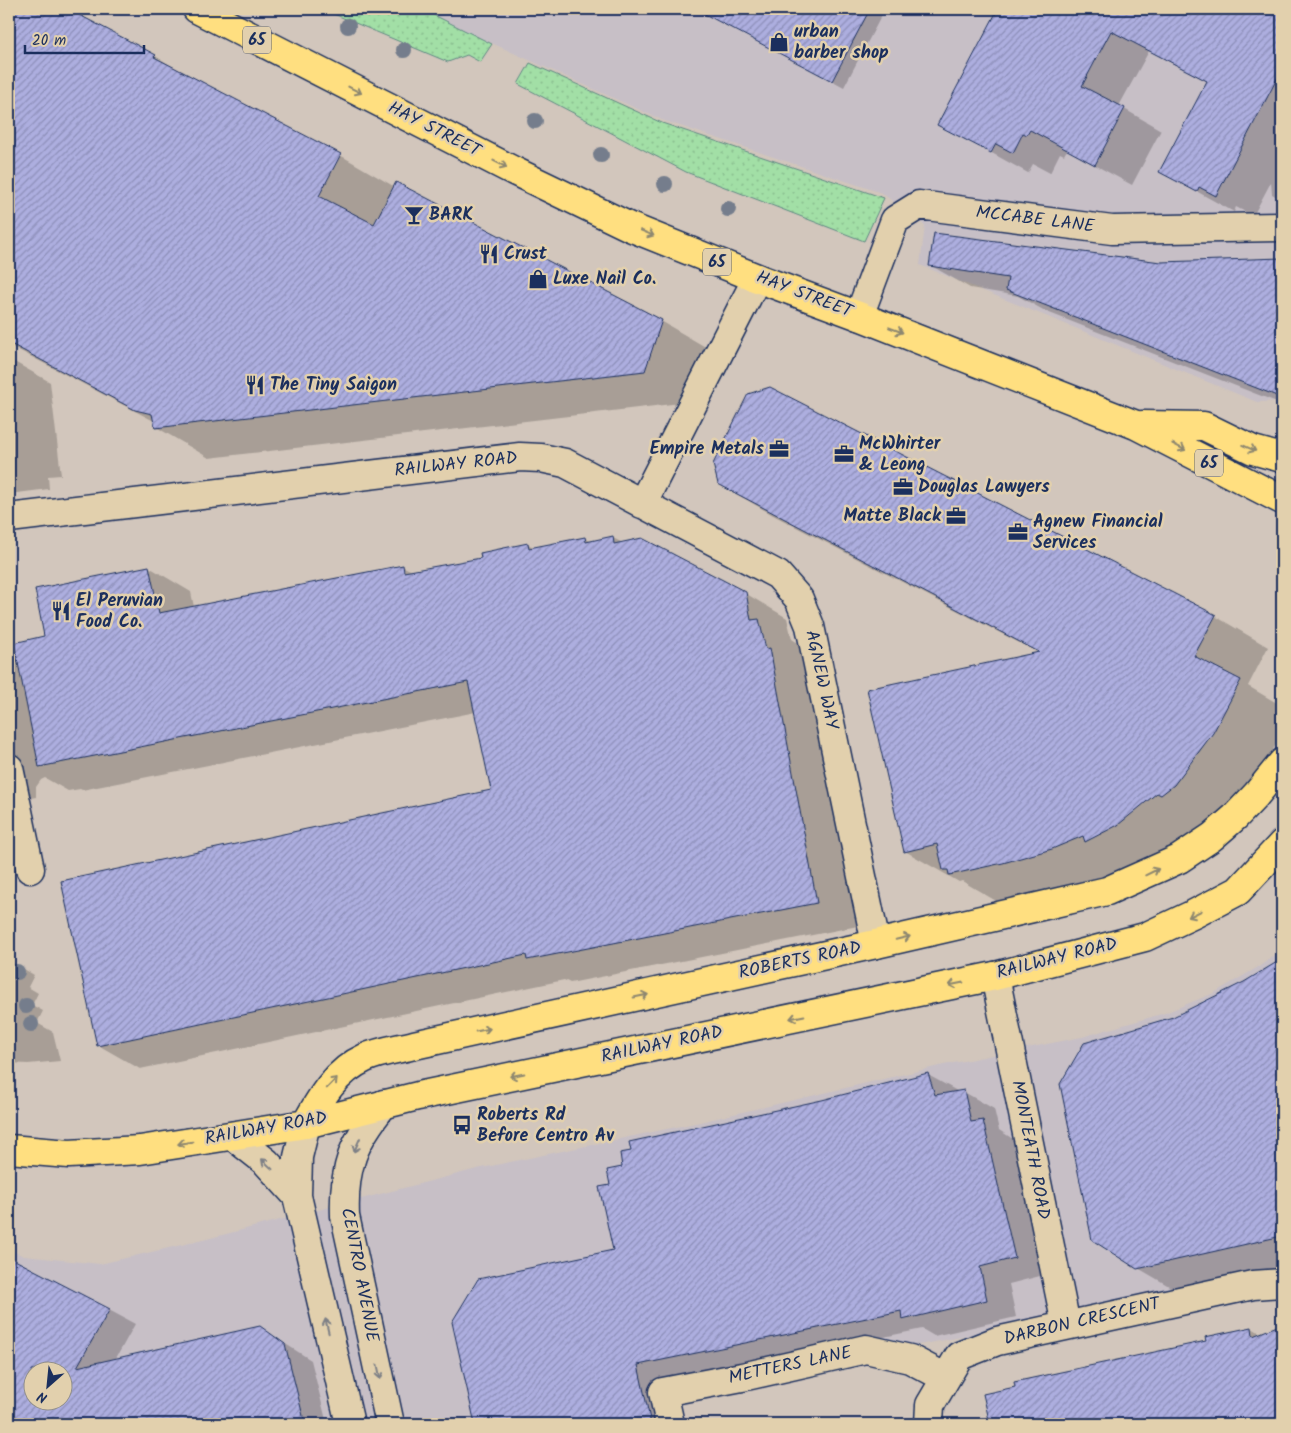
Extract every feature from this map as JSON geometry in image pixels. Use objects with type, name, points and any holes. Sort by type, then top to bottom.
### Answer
[{"type":"main road","name":"HAY STREET","points":[[201,10],[514,171],[630,226],[757,278],[1136,425],[1282,500]]},
{"type":"main road","points":[[1136,425],[1204,426],[1254,450],[1282,458]]},
{"type":"main road","name":"ROBERTS ROAD","points":[[306,1124],[324,1092],[343,1072],[365,1058],[414,1045],[876,944],[1107,891],[1179,859],[1212,836],[1251,800],[1282,763]]},
{"type":"main road","name":"RAILWAY ROAD","points":[[9,1149],[69,1154],[140,1150],[306,1124],[384,1104],[995,976],[1145,937],[1238,891],[1282,844]]},
{"type":"main road","points":[[1238,891],[1282,871]]},
{"type":"street","name":"MCCABE LANE","points":[[859,316],[895,220],[919,205],[1112,230],[1282,227]]},
{"type":"street","points":[[642,504],[757,278]]},
{"type":"street","name":"RAILWAY ROAD","points":[[9,518],[520,456],[565,463],[642,504]]},
{"type":"street","name":"AGNEW WAY","points":[[642,504],[778,575],[799,599],[810,626],[876,944]]},
{"type":"street","points":[[9,768],[21,854]]},
{"type":"street","name":"MONTEATH ROAD","points":[[995,976],[1066,1324]]},
{"type":"street","name":"CENTRO AVENUE","points":[[384,1104],[360,1136],[352,1154],[347,1173],[344,1202],[345,1216],[390,1424]]},
{"type":"street","points":[[306,1124],[298,1157],[297,1196],[350,1424]]},
{"type":"street","points":[[233,1136],[266,1162],[297,1196]]},
{"type":"street","name":"DARBON CRESCENT","points":[[929,1424],[930,1405],[960,1356],[997,1341],[1066,1324],[1253,1285],[1282,1283]]},
{"type":"street","name":"METTERS LANE","points":[[670,1424],[663,1392],[742,1377],[866,1349],[910,1359],[946,1378]]},
{"type":"shaded area","points":[[423,9],[1282,9],[1282,401],[1257,402],[920,265],[925,226],[882,193],[662,120],[467,32]]},
{"type":"shaded area","points":[[1282,950],[1282,1278],[663,1392],[670,1424],[9,1424],[9,1250],[24,1256],[100,1264],[207,1239],[477,1169],[700,1122],[939,1066],[1082,1037],[1165,1013],[1214,993],[1260,966]]},
{"type":"green space","points":[[322,9],[422,9],[492,44],[480,62],[467,55],[448,62]]},
{"type":"green space","points":[[530,63],[662,123],[884,198],[864,241],[686,172],[518,84]]},
{"type":"building","points":[[9,9],[68,9],[156,55],[154,57],[341,154],[319,196],[374,224],[396,182],[662,320],[645,371],[155,428],[152,414],[135,410],[9,343]]},
{"type":"building","points":[[695,9],[870,9],[832,81]]},
{"type":"building","points":[[998,9],[1282,9],[1282,69],[1216,196],[1199,187],[1197,192],[1159,172],[1207,81],[1111,31],[1082,86],[1125,108],[1095,165],[1030,130],[1027,135],[1023,133],[1013,153],[996,144],[991,153],[937,125]]},
{"type":"building","points":[[934,233],[1161,262],[1282,258],[1282,398],[1006,290],[1008,278],[929,266]]},
{"type":"building","points":[[770,387],[1216,615],[1194,656],[1241,680],[1213,733],[1174,785],[1161,795],[1157,793],[1118,825],[1085,842],[1083,836],[1052,849],[1003,863],[949,875],[948,870],[943,870],[937,844],[904,852],[867,689],[1039,652],[718,484],[713,464],[748,394]]},
{"type":"building","points":[[613,536],[614,544],[642,538],[746,592],[751,620],[759,619],[766,649],[770,648],[817,903],[527,960],[526,955],[97,1046],[61,881],[491,790],[468,682],[39,767],[14,643],[44,636],[35,589],[149,566],[159,613],[403,565],[404,572],[481,558],[480,553],[528,543],[529,548],[585,537],[586,542]]},
{"type":"building","points":[[1282,959],[1282,1236],[1137,1269],[1092,1240],[1060,1084],[1084,1043],[1173,1017],[1244,982]]},
{"type":"building","points":[[928,1073],[935,1095],[964,1090],[971,1122],[983,1120],[1015,1258],[980,1267],[987,1300],[902,1320],[901,1311],[638,1365],[651,1424],[475,1424],[452,1322],[478,1279],[613,1250],[599,1187],[610,1185],[607,1170],[622,1167],[620,1153],[631,1151],[629,1142],[822,1100]]},
{"type":"building","points":[[9,1257],[110,1309],[77,1367],[260,1326],[285,1344],[305,1424],[9,1424]]},
{"type":"building","points":[[1282,1324],[1282,1424],[990,1424],[983,1394],[1015,1387],[1014,1382],[1206,1341],[1205,1337],[1252,1327],[1253,1336]]},
{"type":"place","name":"urban barber shop","points":[[779,42]]},
{"type":"place","name":"BARK","points":[[414,215]]},
{"type":"place","name":"Crust","points":[[489,254]]},
{"type":"place","name":"Luxe Nail Co.","points":[[538,279]]},
{"type":"place","name":"The Tiny Saigon","points":[[255,385]]},
{"type":"place","name":"Empire Metals","points":[[779,449]]},
{"type":"place","name":"McWhirter & Leong","points":[[844,454]]},
{"type":"place","name":"Douglas Lawyers","points":[[903,487]]},
{"type":"place","name":"Matte Black","points":[[956,516]]},
{"type":"place","name":"Agnew Financial Services","points":[[1018,532]]},
{"type":"place","name":"El Peruvian Food Co.","points":[[61,611]]},
{"type":"place","name":"Roberts Rd Before Centro Av","points":[[462,1125]]}]
